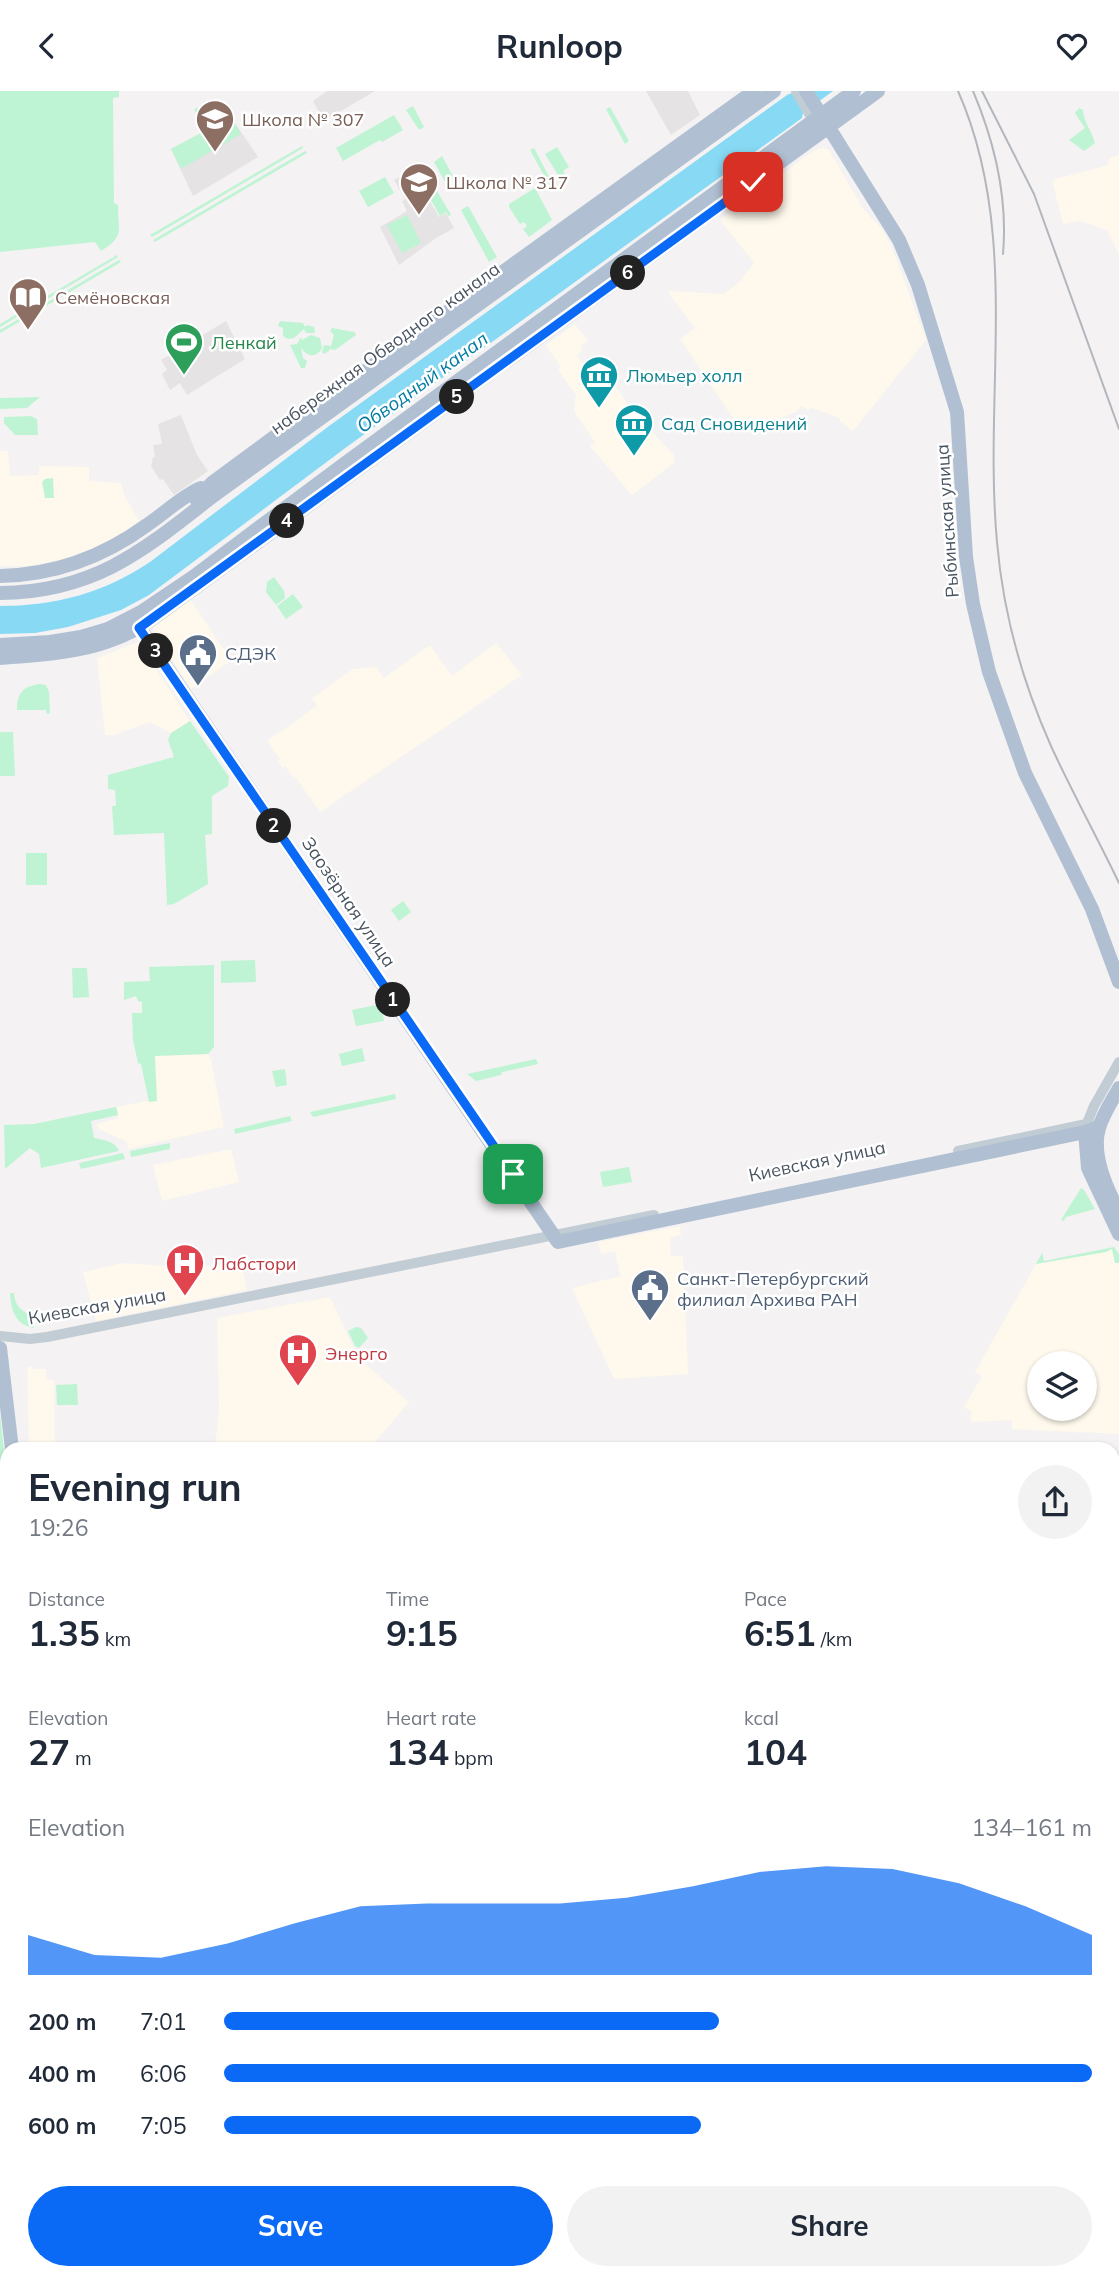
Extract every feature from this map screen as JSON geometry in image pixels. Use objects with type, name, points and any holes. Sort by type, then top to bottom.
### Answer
[{"type":"main road","name":"набережная Обводного канала","points":[[0,593],[49,589],[78,582],[105,571],[142,550],[316,406],[754,91]]},
{"type":"main road","name":"набережная Обводного канала","points":[[0,585],[62,578],[102,564],[151,534],[202,495],[219,486],[774,91]]},
{"type":"main road","name":"Рыбинская улица","points":[[806,91],[817,116],[899,240],[931,321],[957,412],[966,557],[975,614],[992,681],[1025,773],[1092,909],[1119,982]]},
{"type":"main road","points":[[0,657],[44,655],[91,647],[121,637],[136,623],[854,91]]},
{"type":"main road","points":[[817,116],[878,91]]},
{"type":"main road","points":[[0,576],[47,571],[87,559],[122,543],[197,489],[219,486],[217,501],[182,531],[122,574],[65,595],[36,600],[0,601]]},
{"type":"main road","points":[[0,645],[73,639],[136,623]]},
{"type":"main road","name":"Заозёрная улица","points":[[136,623],[556,1238]]},
{"type":"main road","points":[[1119,1088],[1090,1128],[1093,1182],[1119,1234]]},
{"type":"main road","name":"Киевская улица","points":[[556,1238],[1090,1128]]},
{"type":"main road","points":[[1092,1153],[1119,1212]]},
{"type":"main road","points":[[0,1348],[11,1442]]},
{"type":"street","points":[[796,91],[817,116]]},
{"type":"street","points":[[1090,1128],[1119,1062]]},
{"type":"street","name":"Киевская улица","points":[[0,1336],[30,1339],[47,1337],[556,1238]]},
{"type":"shaded area","points":[[327,91],[375,91],[324,121],[313,101]]},
{"type":"shaded area","points":[[646,91],[688,91],[700,115],[671,135]]},
{"type":"shaded area","name":"Школа № 307","points":[[231,117],[258,157],[193,196],[171,149]]},
{"type":"shaded area","points":[[823,148],[829,150],[863,209],[881,228],[891,245],[926,340],[853,431],[840,421],[840,418],[801,406],[797,411],[751,432],[742,432],[680,339],[695,328],[667,291],[724,294],[739,282],[754,263],[720,220],[813,151]]},
{"type":"shaded area","points":[[1119,155],[1119,254],[1107,230],[1079,221],[1063,224],[1052,180],[1108,165],[1109,158]]},
{"type":"shaded area","name":"Школа № 317","points":[[416,167],[433,189],[425,193],[439,217],[446,213],[454,228],[399,265],[380,227],[407,211],[402,201],[405,199],[394,180]]},
{"type":"shaded area","points":[[226,321],[245,359],[187,395],[180,383],[170,390],[162,374],[167,370],[161,360]]},
{"type":"shaded area","points":[[575,324],[588,341],[581,346],[582,351],[577,355],[588,372],[612,381],[633,412],[674,455],[675,462],[632,495],[590,446],[595,442],[574,411],[576,395],[558,370],[561,367],[546,345]]},
{"type":"shaded area","points":[[181,415],[197,455],[208,471],[174,495],[151,466],[155,457],[153,445],[162,444],[158,424]]},
{"type":"shaded area","points":[[0,451],[8,451],[10,476],[39,475],[39,466],[89,467],[89,481],[121,483],[125,497],[140,522],[104,544],[71,558],[29,566],[0,566]]},
{"type":"shaded area","points":[[189,598],[215,636],[214,639],[216,638],[232,660],[191,689],[151,626]]},
{"type":"shaded area","points":[[138,642],[190,721],[171,733],[150,722],[114,735],[105,735],[97,658]]},
{"type":"shaded area","points":[[496,643],[522,675],[320,812],[296,778],[285,766],[282,768],[278,762],[280,759],[267,741],[317,706],[312,698],[353,669],[376,667],[384,678],[430,645],[452,676]]},
{"type":"shaded area","points":[[208,1054],[224,1127],[128,1149],[127,1142],[99,1129],[96,1124],[118,1118],[117,1107],[157,1099],[154,1056]]},
{"type":"shaded area","points":[[231,1149],[239,1182],[162,1201],[153,1165]]},
{"type":"shaded area","points":[[680,1226],[681,1235],[670,1237],[671,1256],[683,1256],[688,1374],[614,1379],[572,1288],[620,1276],[615,1251],[601,1254],[598,1242]]},
{"type":"shaded area","points":[[1112,1249],[1115,1263],[1119,1263],[1119,1434],[1012,1429],[1012,1420],[971,1422],[971,1411],[964,1407],[982,1376],[975,1372],[1036,1264]]},
{"type":"shaded area","points":[[241,1262],[247,1290],[96,1321],[83,1272],[124,1263],[189,1268]]},
{"type":"shaded area","points":[[330,1297],[358,1358],[409,1402],[377,1442],[216,1442],[219,1408],[217,1318]]},
{"type":"shaded area","points":[[27,1367],[32,1367],[46,1369],[46,1379],[54,1381],[55,1442],[29,1442]]},
{"type":"green space","points":[[0,91],[119,91],[119,97],[113,98],[114,203],[118,205],[119,227],[114,241],[101,251],[95,242],[0,252]]},
{"type":"green space","points":[[211,103],[216,114],[200,122],[194,109]]},
{"type":"green space","points":[[413,106],[424,127],[419,130],[406,110]]},
{"type":"green space","points":[[610,107],[629,141],[625,144],[606,109]]},
{"type":"green space","points":[[1079,108],[1083,110],[1095,143],[1084,151],[1069,140],[1085,128],[1075,113]]},
{"type":"green space","points":[[394,115],[403,130],[343,161],[336,148]]},
{"type":"green space","points":[[231,117],[241,134],[181,169],[171,149]]},
{"type":"green space","points":[[302,146],[303,148],[152,237],[150,235]]},
{"type":"green space","points":[[557,147],[569,167],[563,171],[568,180],[563,183],[545,154]]},
{"type":"green space","points":[[534,148],[555,188],[552,190],[530,150]]},
{"type":"green space","points":[[305,151],[307,153],[155,242],[153,240]]},
{"type":"green space","points":[[442,156],[454,178],[445,182],[434,162]]},
{"type":"green space","points":[[385,177],[394,193],[368,207],[359,191]]},
{"type":"green space","points":[[433,184],[451,215],[448,216],[446,212],[440,216],[427,193],[433,189]]},
{"type":"green space","points":[[535,188],[552,220],[529,237],[523,229],[527,226],[524,222],[520,224],[509,204]]},
{"type":"green space","points":[[468,206],[497,257],[489,262],[461,210]]},
{"type":"green space","points":[[407,215],[421,243],[402,253],[387,225]]},
{"type":"green space","points":[[117,255],[118,257],[0,327],[0,324]]},
{"type":"green space","points":[[119,260],[121,262],[0,333],[0,330]]},
{"type":"green space","points":[[280,321],[303,323],[305,327],[314,327],[315,333],[306,333],[304,329],[294,338],[288,339],[283,336],[283,328],[278,326]]},
{"type":"green space","points":[[332,328],[354,332],[356,335],[335,350],[329,349],[324,354],[324,345],[331,346],[334,335],[330,331]]},
{"type":"green space","points":[[311,335],[320,338],[322,348],[312,355],[301,348],[303,358],[307,361],[305,368],[301,368],[290,345],[297,344],[301,337],[302,340]]},
{"type":"green space","points":[[40,397],[27,408],[0,409],[0,398]]},
{"type":"green space","points":[[31,416],[37,419],[38,435],[15,435],[4,423],[4,417]]},
{"type":"green space","points":[[53,478],[54,498],[45,498],[42,482]]},
{"type":"green space","points":[[274,577],[284,591],[285,598],[276,605],[266,592],[267,582]]},
{"type":"green space","points":[[293,594],[303,607],[286,619],[277,606]]},
{"type":"green space","points":[[40,684],[46,685],[49,692],[50,713],[47,714],[46,710],[17,710],[22,691]]},
{"type":"green space","points":[[190,721],[229,777],[228,786],[212,796],[212,834],[205,835],[208,884],[174,904],[167,905],[164,833],[114,835],[112,806],[116,806],[115,790],[108,789],[108,775],[174,757],[168,740],[171,733]]},
{"type":"green space","points":[[0,732],[13,732],[15,776],[0,776]]},
{"type":"green space","points":[[26,853],[47,853],[47,885],[26,885]]},
{"type":"green space","points":[[403,901],[411,912],[399,921],[391,910]]},
{"type":"green space","points":[[255,960],[256,982],[221,983],[221,961]]},
{"type":"green space","points":[[214,965],[214,1047],[208,1054],[155,1056],[157,1101],[149,1102],[133,1040],[132,1013],[142,1013],[142,1002],[138,1001],[136,996],[124,1000],[124,982],[150,981],[149,967]]},
{"type":"green space","points":[[72,968],[87,968],[89,997],[73,998]]},
{"type":"green space","points":[[381,1004],[384,1021],[356,1026],[352,1010]]},
{"type":"green space","points":[[362,1048],[365,1061],[342,1066],[339,1054]]},
{"type":"green space","points":[[536,1059],[538,1064],[476,1081],[467,1074]]},
{"type":"green space","points":[[285,1069],[287,1085],[276,1087],[272,1071]]},
{"type":"green space","points":[[395,1094],[396,1099],[313,1117],[310,1112]]},
{"type":"green space","points":[[116,1107],[118,1115],[91,1121],[94,1138],[112,1143],[119,1151],[41,1168],[39,1154],[30,1148],[5,1169],[4,1125],[34,1124]]},
{"type":"green space","points":[[290,1116],[292,1121],[235,1134],[234,1129]]},
{"type":"green space","points":[[170,1143],[170,1149],[131,1157],[130,1151]]},
{"type":"green space","points":[[123,1153],[125,1159],[81,1169],[79,1163]]},
{"type":"green space","points":[[629,1167],[632,1182],[603,1187],[600,1172]]},
{"type":"green space","points":[[1081,1188],[1095,1209],[1061,1220]]},
{"type":"green space","points":[[1114,1247],[1119,1254],[1119,1263],[1115,1263],[1112,1249],[1036,1264],[1042,1253],[1044,1261]]},
{"type":"green space","points":[[10,1293],[14,1293],[20,1308],[34,1315],[34,1328],[22,1324],[15,1316]]},
{"type":"green space","points":[[361,1328],[368,1338],[359,1348],[355,1346],[348,1331]]},
{"type":"green space","points":[[77,1384],[78,1405],[57,1405],[56,1385]]},
{"type":"green space","points":[[0,1415],[3,1442],[0,1442]]},
{"type":"water","name":"Обводный канал","points":[[797,91],[833,91],[803,113],[802,118],[348,446],[149,595],[121,610],[68,627],[35,633],[0,634],[0,606],[40,603],[78,596],[115,582],[150,562],[329,426],[787,95]]},
{"type":"railway","points":[[958,91],[977,145],[989,200],[996,313],[994,485],[997,542],[1009,620],[1031,697],[1041,721],[1119,883]]},
{"type":"railway","points":[[973,91],[988,130],[1002,191],[1003,254]]},
{"type":"railway","points":[[982,91],[1034,194],[1119,429]]},
{"type":"place","name":"Школа № 307","points":[[215,153]]},
{"type":"place","name":"Школа № 317","points":[[419,216]]},
{"type":"place","name":"Семёновская","points":[[28,331]]},
{"type":"place","name":"Ленкай","points":[[184,376]]},
{"type":"place","name":"Люмьер холл","points":[[599,409]]},
{"type":"place","name":"Сад Сновидений","points":[[634,457]]},
{"type":"place","name":"СДЭК","points":[[198,687]]},
{"type":"place","name":"Лабстори","points":[[185,1297]]},
{"type":"place","name":"Санкт-Петербургский филиал Архива РАН","points":[[650,1322]]},
{"type":"place","name":"Энерго","points":[[298,1387]]},
{"type":"route","points":[[513,1174],[139,628],[753,182]]}]
